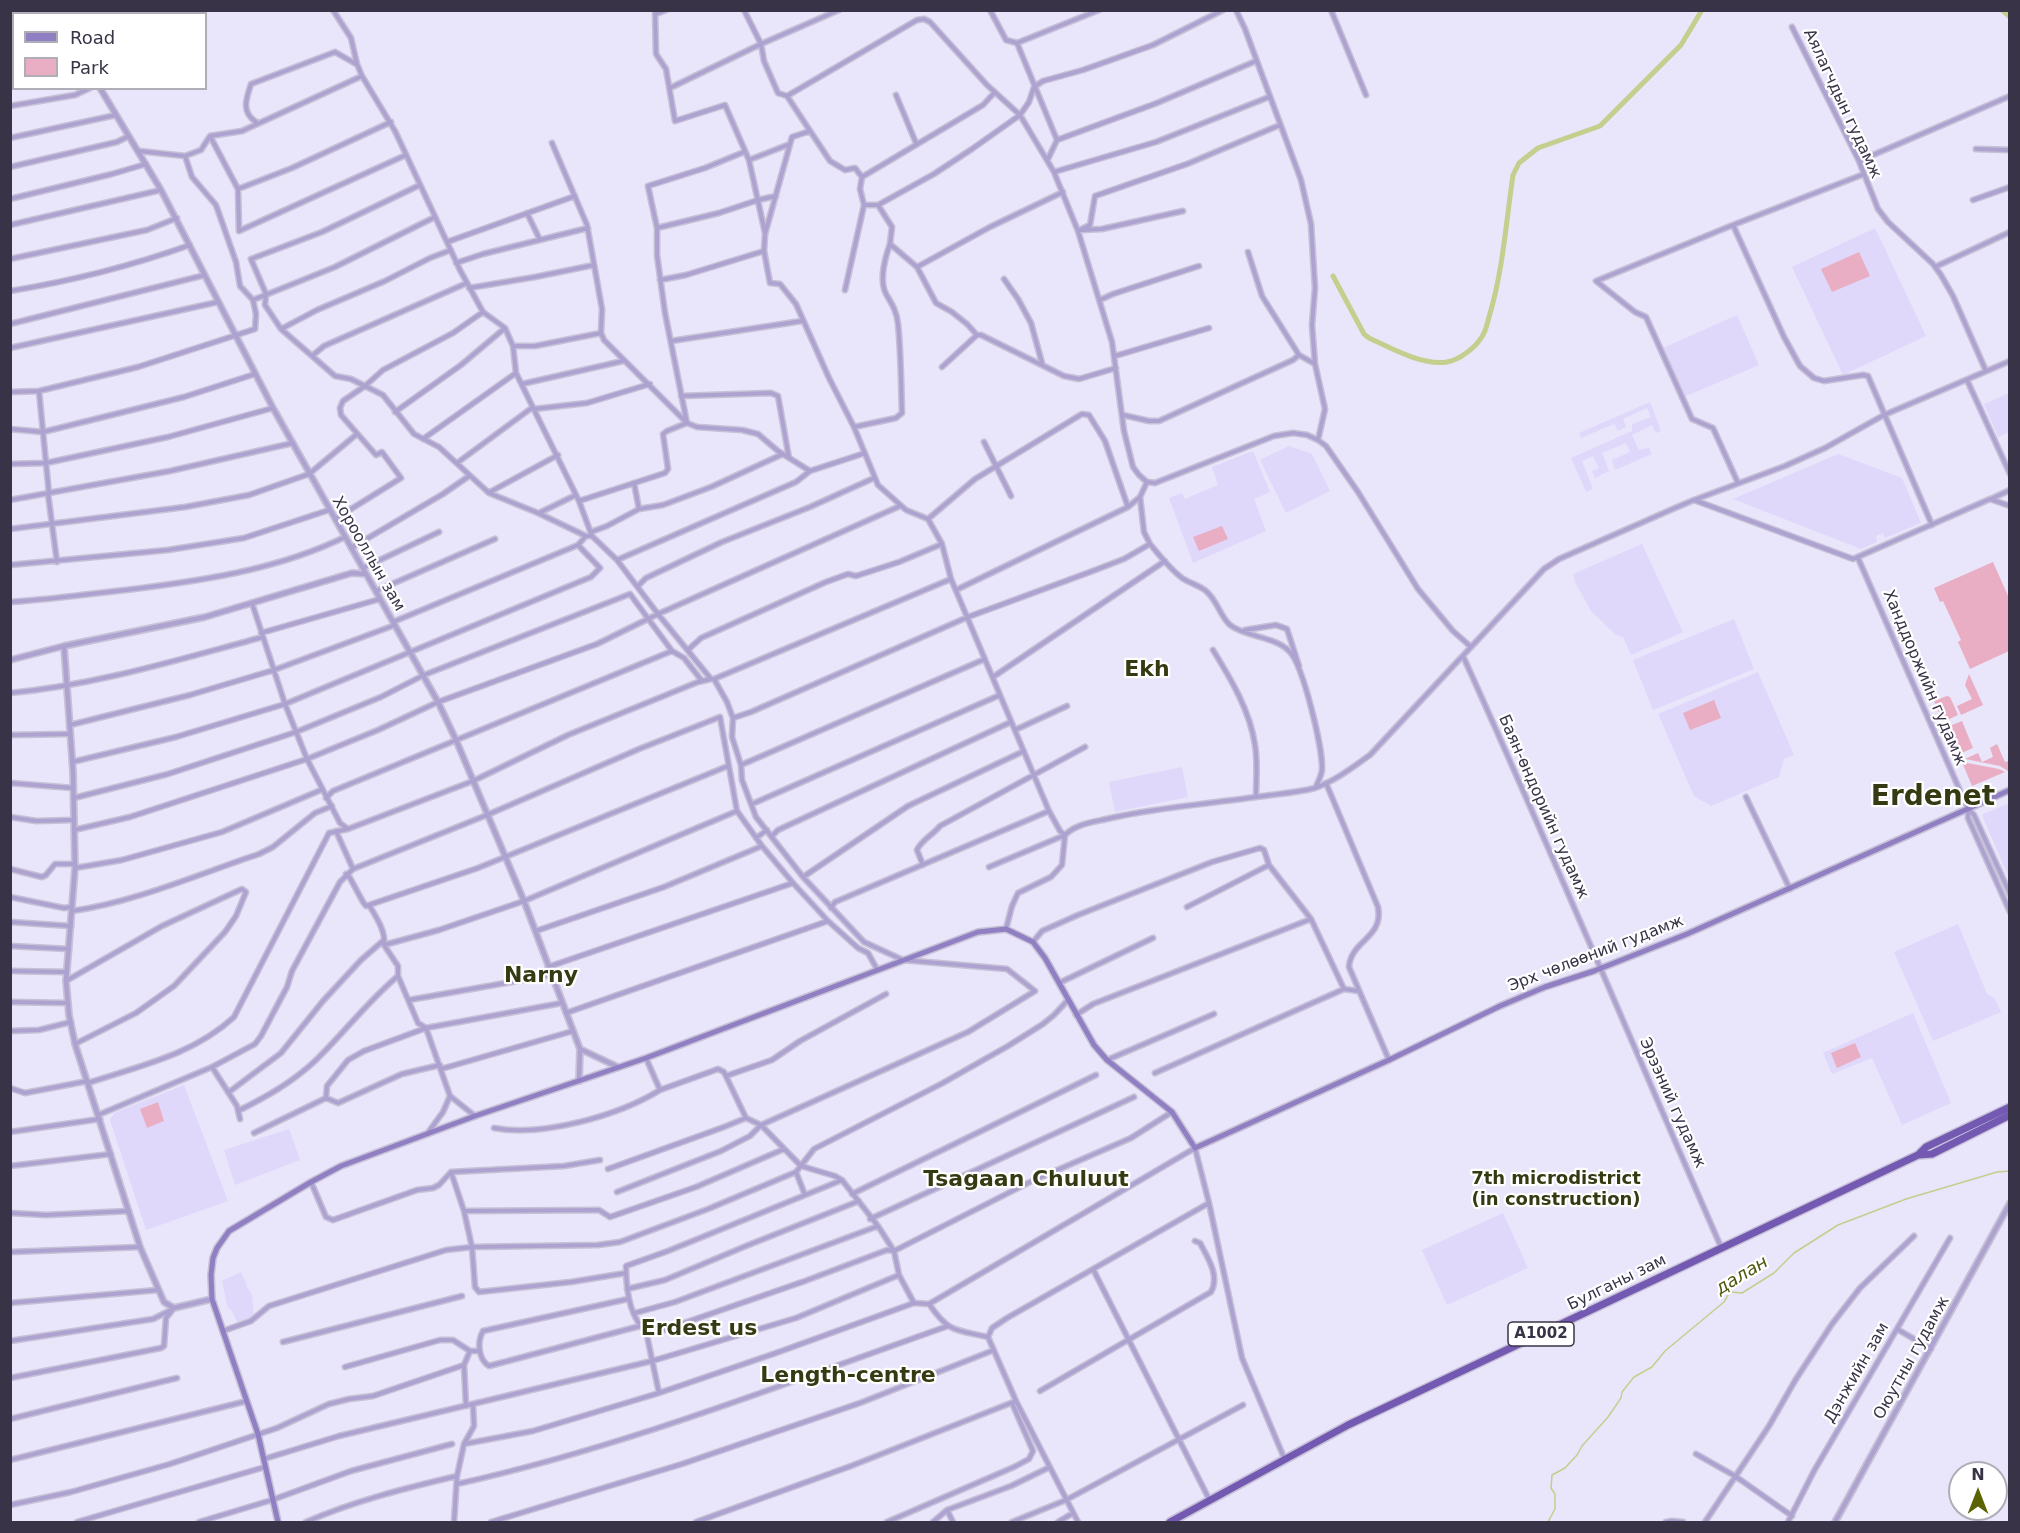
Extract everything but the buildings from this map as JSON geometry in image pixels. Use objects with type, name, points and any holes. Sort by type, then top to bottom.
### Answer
[{"type":"highway","name":"Булганы зам","points":[[1170,1522],[1358,1420],[1918,1155],[1926,1147],[2010,1107]]},
{"type":"highway","name":"Булганы зам","points":[[1918,1155],[1932,1154],[2010,1115]]},
{"type":"main road","name":"Эрх чөлөөний гудамж","points":[[1195,1148],[1389,1060],[1500,1006],[1687,934],[2010,790]]},
{"type":"main road","points":[[278,1522],[258,1434],[212,1299],[213,1258],[223,1238],[242,1222],[341,1166],[475,1116],[646,1058],[978,932],[1006,929],[1033,942],[1094,1045],[1107,1060],[1172,1112],[1195,1148]]},
{"type":"street","points":[[333,10],[351,38],[362,76],[391,122],[456,263],[483,312],[505,328],[513,346],[516,373],[558,455],[579,501],[590,535]]},
{"type":"street","points":[[666,10],[656,12],[656,54],[666,69],[675,122],[724,105],[749,160],[765,234]]},
{"type":"street","points":[[744,10],[761,44],[764,61],[778,93],[787,96],[830,161],[845,170],[855,168],[862,177],[860,189],[864,206],[845,290]]},
{"type":"street","points":[[670,88],[761,44],[839,10]]},
{"type":"street","points":[[990,10],[1006,40],[1017,43],[1099,10]]},
{"type":"street","points":[[864,206],[878,205],[934,174],[1020,115],[1029,102],[1034,87],[1043,81],[1083,70],[1153,45],[1223,10]]},
{"type":"street","points":[[1236,10],[1301,180],[1311,224],[1316,288],[1312,325],[1315,364],[1325,409],[1318,440]]},
{"type":"street","points":[[1331,10],[1366,94]]},
{"type":"street","points":[[787,96],[917,20],[924,19],[930,22],[956,52],[1020,115],[1054,172],[1078,231],[1115,356],[1124,431],[1133,467],[1147,482],[1155,483],[1274,436],[1293,433],[1307,435],[1318,440],[1333,456],[1358,492],[1418,590],[1453,631],[1471,647]]},
{"type":"street","name":"Аялагчдын гудамж","points":[[1792,27],[1859,161],[1878,209],[1887,222],[1935,267],[1953,296],[1986,371]]},
{"type":"street","points":[[1017,43],[1057,140],[1048,160]]},
{"type":"street","points":[[257,123],[249,117],[245,103],[252,84],[335,52],[357,64]]},
{"type":"street","points":[[1057,140],[1157,103],[1256,61]]},
{"type":"street","points":[[139,151],[185,156],[201,150],[210,136],[242,130],[362,76]]},
{"type":"street","points":[[10,106],[75,95],[86,90]]},
{"type":"street","name":"Хорооллын зам","points":[[101,90],[162,189],[273,408],[438,702],[524,901],[580,1048],[579,1081]]},
{"type":"street","points":[[862,177],[983,105],[995,92]]},
{"type":"street","points":[[896,95],[916,143]]},
{"type":"street","points":[[1859,161],[2010,96]]},
{"type":"street","points":[[1054,172],[1156,142],[1269,97]]},
{"type":"street","points":[[10,138],[116,115]]},
{"type":"street","points":[[238,189],[292,168],[391,122]]},
{"type":"street","points":[[1078,231],[1090,225],[1095,196],[1188,164],[1280,125]]},
{"type":"street","points":[[810,131],[792,137],[765,234],[764,251],[770,283],[780,284],[796,304],[802,321],[854,426],[878,485],[900,506],[928,519],[942,544],[951,579],[1048,811],[1065,835]]},
{"type":"street","points":[[10,167],[117,142],[129,136]]},
{"type":"street","points":[[210,136],[238,189],[239,231],[406,155]]},
{"type":"street","points":[[552,143],[588,228],[602,309],[601,333],[604,340],[687,423],[697,427],[742,430],[758,434],[783,454],[810,471]]},
{"type":"street","points":[[749,160],[790,144]]},
{"type":"street","points":[[1976,149],[2010,150]]},
{"type":"street","points":[[687,423],[660,280],[657,228],[648,186],[705,168],[744,152]]},
{"type":"street","points":[[10,392],[39,391],[138,366],[255,329],[253,300],[240,286],[236,262],[216,205],[192,177],[185,156]]},
{"type":"street","points":[[10,199],[147,164]]},
{"type":"street","points":[[1738,483],[1713,428],[1692,420],[1646,317],[1635,312],[1596,281],[1864,174]]},
{"type":"street","points":[[420,185],[322,232],[251,259],[266,294],[265,305],[281,329],[335,376],[351,379],[383,395],[414,434],[439,447],[489,493],[590,535],[617,560],[658,614],[713,679],[727,702],[733,718],[732,737],[741,765],[742,780],[756,817],[803,878],[864,942],[903,960],[1007,969],[1035,991],[968,1032],[761,1125],[750,1136],[721,1150],[617,1192]]},
{"type":"street","points":[[1973,200],[2010,187]]},
{"type":"street","points":[[10,225],[162,189]]},
{"type":"street","points":[[917,267],[990,227],[1063,192]]},
{"type":"street","points":[[447,242],[575,196]]},
{"type":"street","points":[[657,228],[776,196]]},
{"type":"street","points":[[854,426],[896,418],[902,413],[898,321],[894,305],[885,293],[883,282],[892,227],[878,205]]},
{"type":"street","points":[[1078,231],[1102,229],[1183,211]]},
{"type":"street","points":[[527,213],[540,240]]},
{"type":"street","points":[[253,300],[335,267],[435,217]]},
{"type":"street","points":[[10,259],[147,230],[177,218]]},
{"type":"street","points":[[1732,225],[1784,337],[1800,366],[1810,376],[1821,381],[1829,382],[1868,375],[1932,525]]},
{"type":"street","points":[[456,263],[588,228]]},
{"type":"street","points":[[1935,267],[2010,232]]},
{"type":"street","points":[[890,244],[917,267],[936,303],[960,318],[977,335],[1064,376],[1078,379],[1116,369]]},
{"type":"street","points":[[10,291],[69,280],[144,261],[190,245]]},
{"type":"street","points":[[281,329],[317,310],[451,250]]},
{"type":"street","points":[[660,280],[686,275],[764,251]]},
{"type":"street","points":[[1248,252],[1262,296],[1299,355],[1315,364]]},
{"type":"street","points":[[312,356],[324,346],[468,285],[535,277],[594,265]]},
{"type":"street","points":[[1100,300],[1198,266]]},
{"type":"street","points":[[10,324],[205,275]]},
{"type":"street","points":[[1004,279],[1031,322],[1042,364]]},
{"type":"street","points":[[10,348],[218,302]]},
{"type":"street","points":[[335,519],[401,478],[382,452],[376,455],[341,415],[340,408],[343,401],[383,370],[453,333],[483,312]]},
{"type":"street","points":[[671,341],[802,321]]},
{"type":"street","points":[[395,412],[461,365],[505,328]]},
{"type":"street","points":[[1115,356],[1209,328]]},
{"type":"street","points":[[513,346],[535,346],[601,333]]},
{"type":"street","points":[[942,366],[977,335]]},
{"type":"street","points":[[1123,415],[1149,422],[1159,421],[1293,360],[1299,355]]},
{"type":"street","points":[[522,384],[623,361]]},
{"type":"street","points":[[989,867],[1065,835],[1082,824],[1133,813],[1316,788],[1370,755],[1544,569],[1559,559],[1694,500],[1785,466],[1825,448],[1884,415],[2010,361]]},
{"type":"street","points":[[423,439],[516,373]]},
{"type":"street","points":[[10,429],[43,432],[184,397],[255,374]]},
{"type":"street","points":[[1967,380],[2010,474]]},
{"type":"street","points":[[457,463],[534,408],[587,403],[650,384]]},
{"type":"street","points":[[39,391],[57,562]]},
{"type":"street","points":[[681,396],[771,393],[778,396],[789,458]]},
{"type":"street","points":[[10,464],[46,463],[168,437],[273,408]]},
{"type":"street","points":[[928,519],[962,489],[996,466],[1086,413],[1104,437],[1128,507]]},
{"type":"street","points":[[579,501],[665,473],[668,469],[663,434],[667,430],[687,423]]},
{"type":"street","points":[[10,530],[185,507],[249,495],[309,474],[357,434]]},
{"type":"street","points":[[984,442],[1011,496]]},
{"type":"street","points":[[10,500],[170,471],[293,443]]},
{"type":"street","points":[[617,560],[796,482],[810,471],[865,453]]},
{"type":"street","points":[[70,725],[190,695],[274,670],[394,623],[578,544],[590,535],[639,509],[663,505],[711,487],[783,454]]},
{"type":"street","points":[[489,493],[558,455]]},
{"type":"street","points":[[351,548],[443,494],[469,476]]},
{"type":"street","points":[[638,585],[646,578],[722,542],[810,507],[874,478]]},
{"type":"street","points":[[956,590],[1128,507],[1140,497],[1147,482]]},
{"type":"street","points":[[634,483],[639,509]]},
{"type":"street","points":[[1694,500],[1852,559],[2010,490]]},
{"type":"street","points":[[538,513],[576,495]]},
{"type":"street","points":[[1140,497],[1144,532],[1150,544],[1165,561],[1182,578],[1207,591],[1230,625],[1263,637],[1289,651],[1301,671]]},
{"type":"street","points":[[1990,499],[2010,506]]},
{"type":"street","points":[[74,830],[130,817],[306,759],[378,730],[438,702],[597,644],[658,614],[900,506]]},
{"type":"street","points":[[10,565],[168,550],[244,538],[329,510]]},
{"type":"street","points":[[362,568],[439,532]]},
{"type":"street","points":[[10,602],[199,580],[243,572],[291,559],[345,537]]},
{"type":"street","points":[[376,591],[495,539]]},
{"type":"street","points":[[72,762],[176,737],[285,704],[591,576],[600,568],[578,544]]},
{"type":"street","points":[[689,650],[701,638],[826,582],[848,574],[856,576],[899,562],[942,544]]},
{"type":"street","points":[[733,718],[968,617],[1124,559],[1150,544]]},
{"type":"street","name":"Ханддоржийн гудамж","points":[[1858,558],[1968,809]]},
{"type":"street","points":[[993,677],[1165,561]]},
{"type":"street","points":[[10,660],[64,646],[205,617],[352,573],[366,574]]},
{"type":"street","points":[[10,1088],[25,1093],[88,1082],[175,1055],[213,1035],[234,1017],[329,833],[348,829],[473,780],[568,735],[702,681],[713,679],[951,579]]},
{"type":"street","points":[[74,798],[168,774],[296,732],[424,675],[630,594],[672,651],[684,658],[702,681]]},
{"type":"street","points":[[10,693],[159,665],[380,599]]},
{"type":"street","points":[[252,603],[285,704],[306,759],[340,823],[348,829]]},
{"type":"street","points":[[1241,630],[1276,625],[1287,629],[1308,692],[1320,746],[1322,771],[1316,788]]},
{"type":"street","points":[[64,646],[74,798],[75,866],[66,972],[71,1022],[75,1044],[140,1247],[164,1302],[174,1308]]},
{"type":"street","points":[[1213,650],[1233,682],[1253,734],[1256,748],[1256,797]]},
{"type":"street","points":[[326,798],[333,792],[672,651]]},
{"type":"street","name":"Баян-өндорийн гудамж","points":[[1463,656],[1555,860],[1600,969]]},
{"type":"street","points":[[741,765],[985,659]]},
{"type":"street","points":[[752,804],[1000,695]]},
{"type":"street","points":[[1015,730],[1066,706]]},
{"type":"street","points":[[10,1132],[99,1117],[212,1067],[255,1044],[287,987],[292,971],[340,882],[353,869],[720,717],[737,811],[793,883],[828,921],[858,948],[868,953],[877,969]]},
{"type":"street","points":[[772,836],[778,830],[1011,722]]},
{"type":"street","points":[[10,735],[70,734]]},
{"type":"street","points":[[923,865],[916,850],[940,826],[1085,747]]},
{"type":"street","points":[[803,878],[908,806],[1024,751]]},
{"type":"street","points":[[346,874],[366,906],[505,857],[728,766]]},
{"type":"street","points":[[10,783],[73,788]]},
{"type":"street","points":[[1326,783],[1380,915],[1378,925],[1350,960],[1351,974],[1389,1060]]},
{"type":"street","points":[[10,869],[42,877],[56,864],[75,866],[122,860],[222,832],[321,790]]},
{"type":"street","points":[[1746,797],[1790,889]]},
{"type":"street","points":[[10,897],[64,908],[90,908],[259,854],[273,848],[315,813],[332,806]]},
{"type":"street","points":[[1968,809],[1974,815],[2010,894]]},
{"type":"street","points":[[1968,809],[1968,818],[2010,912]]},
{"type":"street","points":[[229,1092],[281,1053],[323,1001],[361,960],[384,942],[439,930],[524,901],[737,811]]},
{"type":"street","points":[[831,908],[835,902],[1048,811]]},
{"type":"street","points":[[10,817],[74,820]]},
{"type":"street","points":[[756,838],[767,830]]},
{"type":"street","points":[[336,831],[353,869]]},
{"type":"street","points":[[1006,929],[1018,893],[1051,877],[1062,865],[1065,835]]},
{"type":"street","points":[[536,931],[663,887],[762,846]]},
{"type":"street","points":[[1033,942],[1041,931],[1078,915],[1212,862],[1260,848],[1264,850],[1269,865],[1311,919],[1344,989]]},
{"type":"street","points":[[1187,907],[1269,865]]},
{"type":"street","points":[[548,967],[793,883]]},
{"type":"street","points":[[66,981],[162,926],[242,889],[246,892],[236,916],[225,932],[174,986],[136,1013],[75,1044]]},
{"type":"street","points":[[369,905],[380,924],[384,942],[398,966],[398,976],[418,1023],[426,1028],[450,1096],[475,1116]]},
{"type":"street","points":[[1076,1015],[1093,1004],[1311,919]]},
{"type":"street","points":[[10,921],[71,926]]},
{"type":"street","points":[[566,1013],[828,921]]},
{"type":"street","points":[[1059,983],[1153,938]]},
{"type":"street","points":[[10,946],[69,949]]},
{"type":"street","name":"Эрээний гудамж","points":[[1600,969],[1721,1247]]},
{"type":"street","points":[[10,971],[66,972]]},
{"type":"street","points":[[409,1000],[551,975]]},
{"type":"street","points":[[238,1111],[289,1082],[316,1059],[398,976]]},
{"type":"street","points":[[1155,1073],[1344,989],[1358,991]]},
{"type":"street","points":[[726,1076],[772,1060],[800,1041],[886,994]]},
{"type":"street","points":[[223,1332],[251,1321],[269,1306],[446,1250],[472,1247],[598,1245],[620,1242],[708,1209],[796,1172],[814,1149],[941,1084],[1008,1046],[1048,1020],[1068,1000]]},
{"type":"street","points":[[10,1002],[68,1003]]},
{"type":"street","points":[[326,1098],[327,1086],[348,1060],[364,1052],[426,1028],[562,1004]]},
{"type":"street","points":[[1107,1060],[1214,1014]]},
{"type":"street","points":[[10,1031],[30,1031],[71,1022]]},
{"type":"street","points":[[254,1133],[326,1098],[338,1103],[402,1074],[440,1067],[573,1031]]},
{"type":"street","points":[[580,1048],[618,1067]]},
{"type":"street","points":[[646,1058],[660,1090]]},
{"type":"street","points":[[212,1067],[229,1092],[240,1119]]},
{"type":"street","points":[[494,1128],[507,1131],[570,1125],[646,1099],[660,1090],[718,1069],[724,1072],[746,1118],[761,1125],[801,1166],[842,1180],[870,1219],[878,1226],[894,1251],[899,1275],[914,1303]]},
{"type":"street","points":[[852,1194],[1096,1075]]},
{"type":"street","points":[[427,1134],[443,1112],[450,1096]]},
{"type":"street","points":[[870,1219],[1134,1097]]},
{"type":"street","points":[[646,1331],[664,1330],[887,1250],[894,1251],[1032,1181],[1131,1138],[1172,1112]]},
{"type":"street","points":[[608,1169],[746,1118]]},
{"type":"street","points":[[464,1444],[533,1431],[659,1393],[914,1303],[929,1304],[1195,1148],[1242,1358],[1285,1460]]},
{"type":"street","points":[[464,1211],[599,1210],[610,1217],[696,1187],[785,1149]]},
{"type":"street","points":[[10,1166],[111,1154]]},
{"type":"street","points":[[311,1182],[326,1217],[333,1220],[417,1190],[433,1188],[451,1172],[564,1166],[600,1160]]},
{"type":"street","points":[[451,1172],[464,1211],[472,1247],[475,1287],[482,1293],[497,1289],[571,1282],[626,1273]]},
{"type":"street","points":[[796,1172],[805,1195]]},
{"type":"street","points":[[659,1393],[646,1331],[640,1326],[628,1299],[626,1266],[842,1180]]},
{"type":"street","points":[[627,1289],[665,1280],[859,1202]]},
{"type":"street","points":[[887,1522],[1029,1459],[1033,1451],[988,1337],[992,1328],[1209,1203]]},
{"type":"street","name":"Оюутны гудамж","points":[[1835,1522],[2010,1203]]},
{"type":"street","points":[[10,1213],[46,1215],[129,1211]]},
{"type":"street","points":[[635,1313],[675,1302],[878,1226]]},
{"type":"street","points":[[1705,1522],[1769,1426],[1796,1378],[1832,1324],[1860,1288],[1914,1236]]},
{"type":"street","name":"Дэнжийн зам","points":[[1788,1522],[1814,1471],[1950,1238]]},
{"type":"street","points":[[1040,1391],[1211,1292],[1214,1287],[1214,1272],[1200,1243],[1195,1241]]},
{"type":"street","points":[[10,1252],[140,1247]]},
{"type":"street","points":[[1093,1269],[1210,1501]]},
{"type":"street","points":[[264,1459],[339,1436],[652,1361],[796,1318],[899,1275]]},
{"type":"street","points":[[10,1303],[158,1290]]},
{"type":"street","points":[[283,1342],[462,1296]]},
{"type":"street","points":[[10,1341],[153,1318],[174,1308],[212,1299]]},
{"type":"street","points":[[628,1299],[483,1332],[480,1337],[479,1351],[484,1362],[489,1366],[640,1326]]},
{"type":"street","points":[[929,1304],[940,1320],[948,1326],[988,1337]]},
{"type":"street","points":[[10,1378],[161,1348],[164,1346],[166,1318],[174,1308]]},
{"type":"street","points":[[456,1484],[522,1470],[582,1452],[705,1412],[948,1326]]},
{"type":"street","points":[[1897,1329],[1931,1349]]},
{"type":"street","points":[[345,1367],[440,1340],[453,1340],[470,1351],[479,1351]]},
{"type":"street","points":[[491,1522],[693,1460],[860,1403],[994,1350]]},
{"type":"street","points":[[466,1406],[464,1365],[470,1351]]},
{"type":"street","points":[[10,1505],[71,1492],[171,1464],[277,1428],[329,1404],[373,1396],[464,1365]]},
{"type":"street","points":[[10,1419],[177,1378]]},
{"type":"street","points":[[10,1460],[248,1401]]},
{"type":"street","points":[[1014,1402],[1078,1522]]},
{"type":"street","points":[[696,1522],[851,1466],[1014,1402]]},
{"type":"street","points":[[454,1522],[457,1476],[464,1444],[474,1426],[473,1405]]},
{"type":"street","points":[[1012,1522],[1066,1500],[1243,1405]]},
{"type":"street","points":[[199,1522],[272,1500],[351,1471],[452,1444]]},
{"type":"street","points":[[1696,1454],[1735,1476],[1792,1516]]},
{"type":"street","points":[[77,1522],[265,1467]]},
{"type":"street","points":[[933,1522],[947,1510],[1011,1486],[1050,1467]]},
{"type":"street","points":[[306,1522],[366,1500],[457,1476]]},
{"type":"street","points":[[947,1510],[952,1522]]},
{"type":"street","points":[[1058,1522],[1073,1513]]},
{"type":"street","points":[[1666,1522],[1683,1522]]},
{"type":"shaded area","points":[[1875,228],[1926,336],[1843,375],[1792,267]]},
{"type":"shaded area","points":[[1737,315],[1759,365],[1684,397],[1663,348]]},
{"type":"shaded area","points":[[2009,393],[2009,432],[1998,437],[1984,404]]},
{"type":"shaded area","points":[[1650,402],[1661,431],[1656,433],[1652,425],[1632,435],[1639,450],[1649,448],[1652,454],[1615,470],[1612,460],[1630,452],[1626,443],[1602,453],[1609,471],[1595,478],[1592,471],[1599,468],[1593,456],[1582,461],[1593,489],[1586,492],[1571,458],[1632,431],[1632,424],[1651,417],[1647,408],[1623,419],[1626,427],[1618,431],[1614,424],[1581,438],[1579,433]]},
{"type":"shaded area","points":[[1289,446],[1312,454],[1330,491],[1286,513],[1260,460]]},
{"type":"shaded area","points":[[1253,451],[1270,492],[1254,499],[1266,531],[1193,563],[1169,498],[1182,493],[1185,499],[1218,485],[1212,467]]},
{"type":"shaded area","points":[[1838,454],[1902,478],[1921,523],[1885,538],[1883,533],[1876,536],[1877,542],[1861,549],[1733,499]]},
{"type":"shaded area","points":[[1642,544],[1683,632],[1631,655],[1623,637],[1616,635],[1591,611],[1573,574]]},
{"type":"shaded area","points":[[1734,619],[1754,669],[1653,710],[1633,660]]},
{"type":"shaded area","points":[[1758,672],[1794,755],[1784,759],[1779,777],[1711,806],[1694,796],[1658,714]]},
{"type":"shaded area","points":[[1182,767],[1188,797],[1115,812],[1109,782]]},
{"type":"shaded area","points":[[2009,803],[2009,878],[1982,815]]},
{"type":"shaded area","points":[[1958,924],[1987,994],[1995,999],[2001,1012],[1933,1041],[1894,952]]},
{"type":"shaded area","points":[[1913,1013],[1951,1103],[1902,1125],[1872,1058],[1832,1074],[1823,1053]]},
{"type":"shaded area","points":[[184,1085],[228,1201],[146,1230],[110,1120],[114,1113]]},
{"type":"shaded area","points":[[289,1129],[300,1160],[235,1185],[224,1150]]},
{"type":"shaded area","points":[[1503,1213],[1528,1268],[1447,1305],[1422,1250]]},
{"type":"shaded area","points":[[241,1272],[252,1296],[254,1317],[238,1324],[227,1305],[222,1281]]},
{"type":"green space","points":[[1859,252],[1870,276],[1832,292],[1821,269]]},
{"type":"green space","points":[[1222,526],[1228,539],[1199,551],[1193,537]]},
{"type":"green space","points":[[1993,562],[2009,598],[2009,651],[1970,669],[1958,642],[1961,640],[1943,601],[1940,602],[1934,588]]},
{"type":"green space","points":[[1969,674],[1983,705],[1961,715],[1957,706],[1972,699],[1965,685]]},
{"type":"green space","points":[[1950,697],[1958,715],[1943,722],[1934,701]]},
{"type":"green space","points":[[1714,700],[1721,718],[1690,730],[1683,713]]},
{"type":"green space","points":[[1962,721],[1973,748],[1959,754],[1947,727]]},
{"type":"green space","points":[[1997,744],[2005,762],[2009,761],[2008,771],[2000,766],[1965,759],[1978,753],[1982,762],[1993,757],[1990,748]]},
{"type":"green space","points":[[1962,762],[1999,769],[2005,772],[1972,786]]},
{"type":"green space","points":[[1855,1043],[1861,1057],[1837,1068],[1831,1053]]},
{"type":"green space","points":[[158,1102],[164,1121],[147,1128],[140,1109]]},
{"type":"waterway","points":[[1333,276],[1364,334],[1369,338],[1417,359],[1437,363],[1457,359],[1466,353],[1475,346],[1484,333],[1494,300],[1513,175],[1519,163],[1538,148],[1600,126],[1681,45],[1702,10]]},
{"type":"waterway","points":[[2002,10],[2010,17]]},
{"type":"waterway","name":"далан","points":[[1548,1522],[1555,1509],[1555,1494],[1551,1488],[1552,1475],[1565,1468],[1577,1455],[1582,1446],[1608,1417],[1621,1398],[1622,1392],[1634,1377],[1652,1367],[1665,1351],[1724,1302],[1730,1292],[1742,1293],[1774,1273],[1794,1253],[1838,1225],[1906,1199],[1997,1172],[2010,1171]]},
{"type":"district","name":"Ekh","points":[[1147,670]]},
{"type":"district","name":"Erdenet","points":[[1933,798]]},
{"type":"district","name":"Narny","points":[[541,976]]},
{"type":"district","name":"Tsagaan Chuluut","points":[[1026,1180]]},
{"type":"district","name":"7th microdistrict (in construction)","points":[[1556,1189]]},
{"type":"district","name":"Erdest us","points":[[699,1329]]},
{"type":"district","name":"Length-centre","points":[[848,1376]]}]
